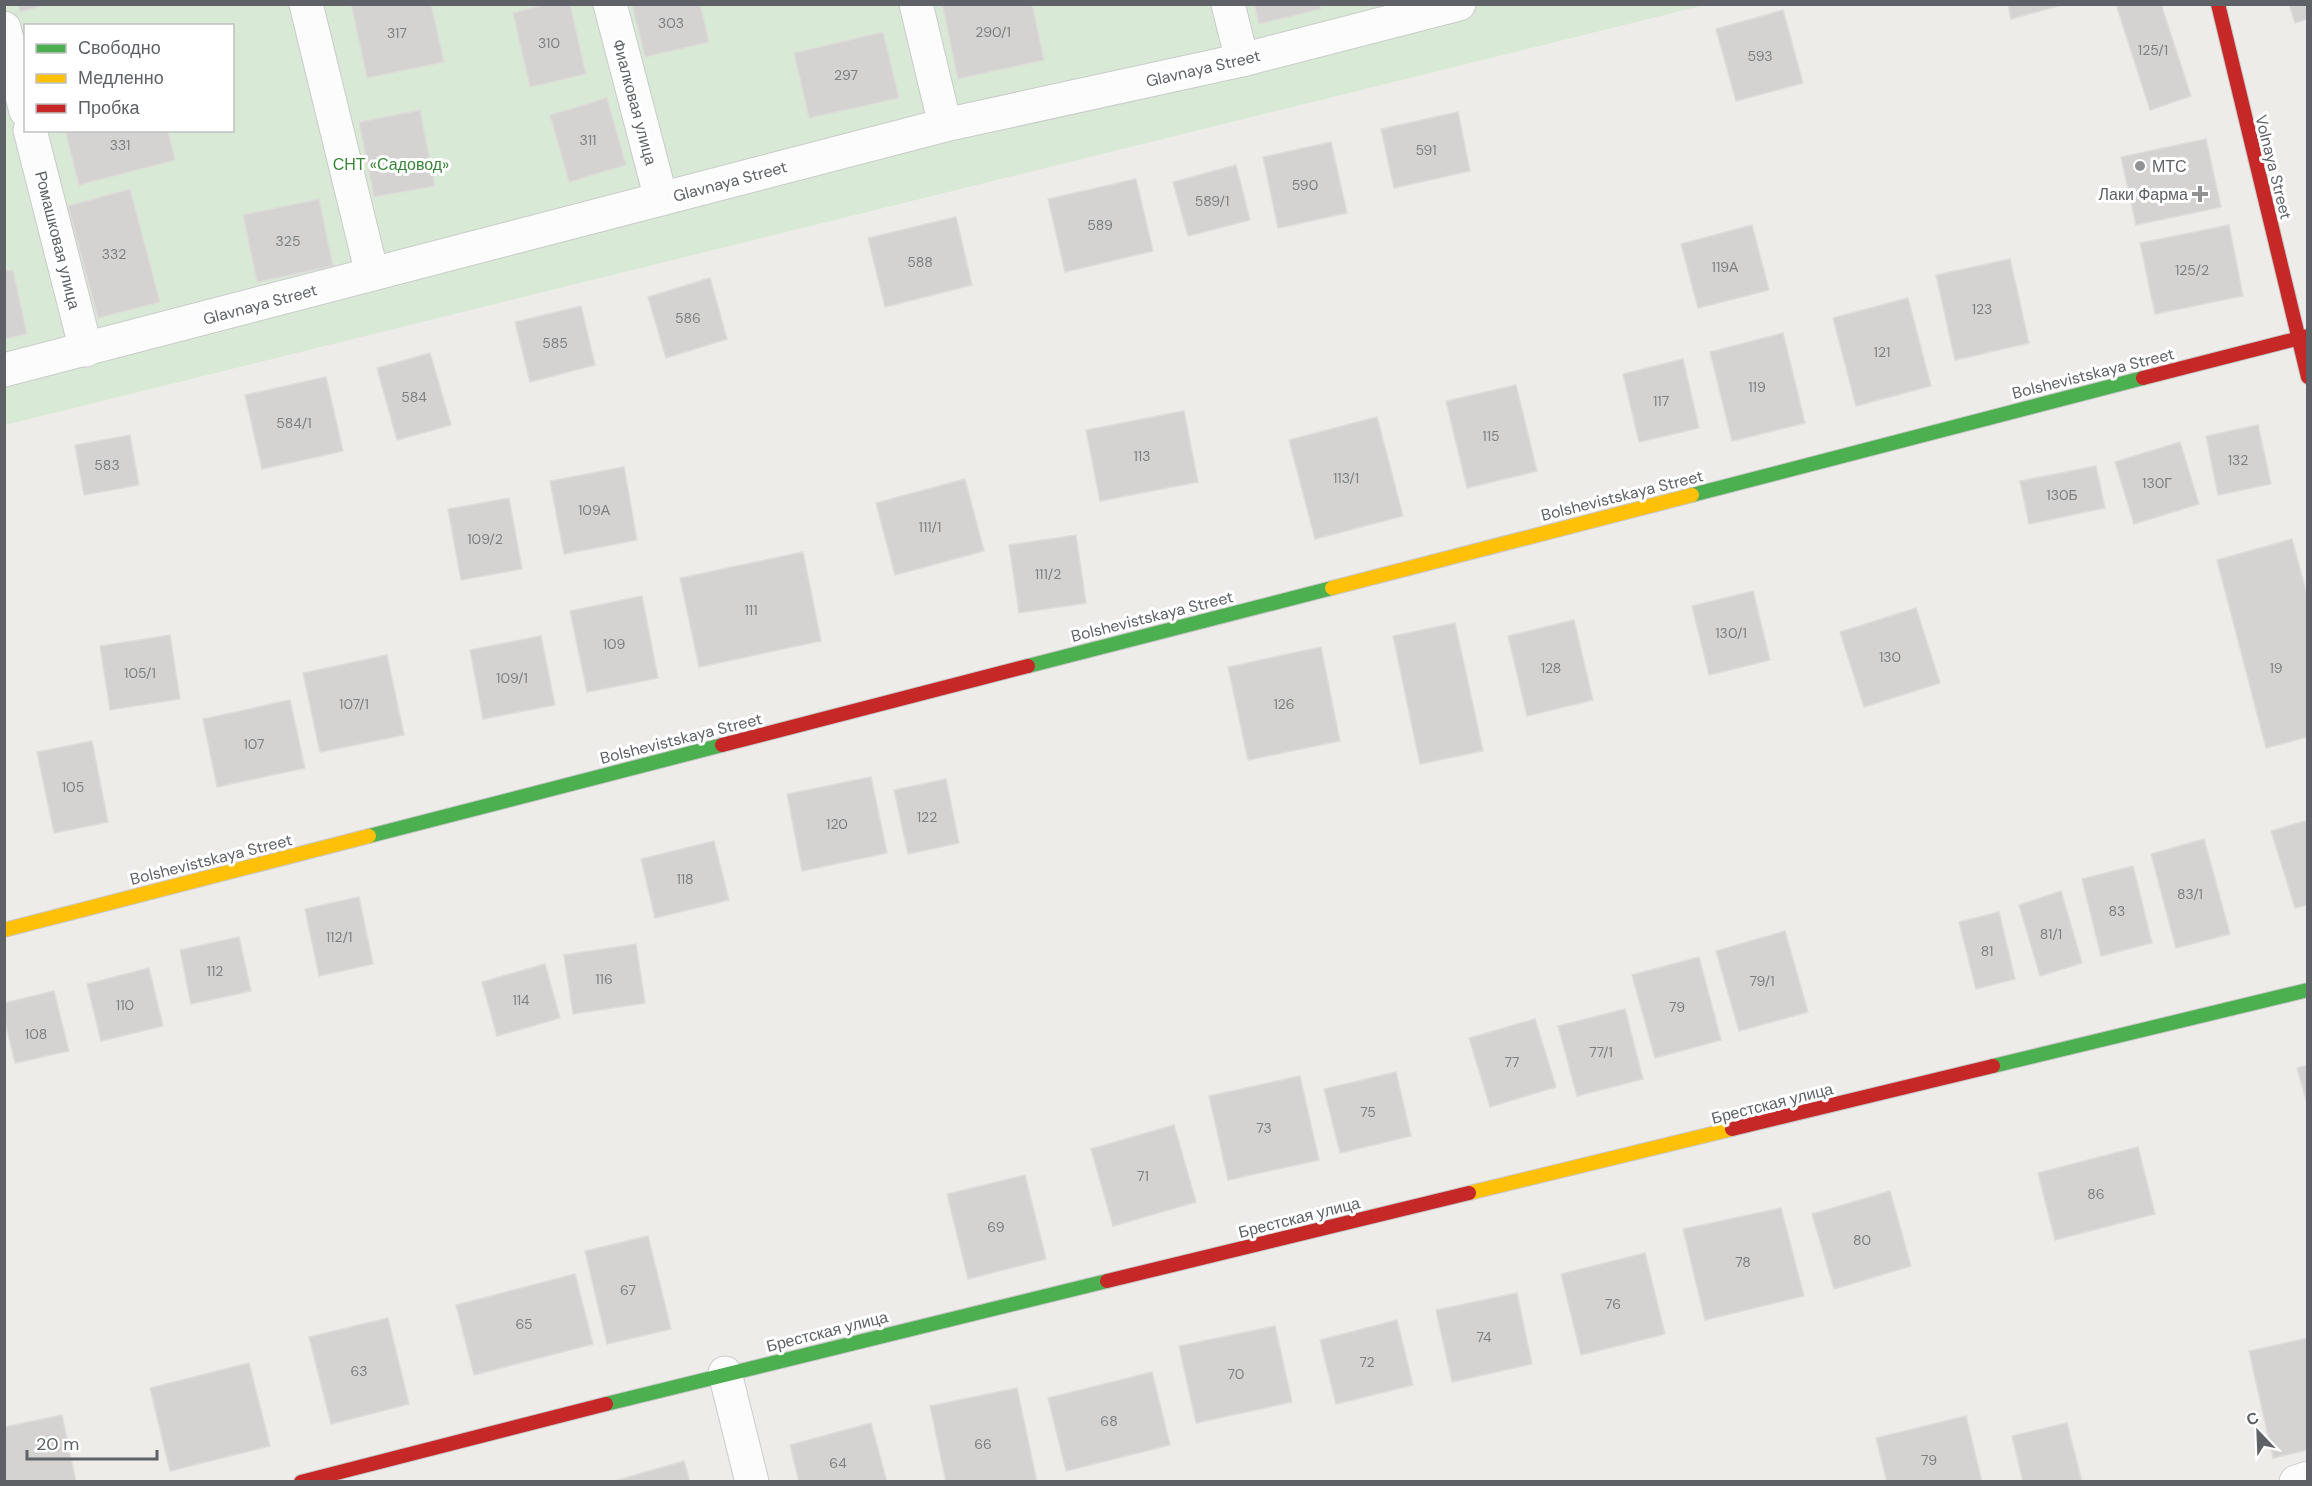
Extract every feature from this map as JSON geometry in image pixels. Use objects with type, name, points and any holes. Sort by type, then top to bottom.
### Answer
[{"type":"street","points":[[306,4],[372,274]]},
{"type":"street","name":"Фиалковая улица","points":[[610,4],[661,200]]},
{"type":"street","points":[[916,4],[945,124]]},
{"type":"street","points":[[1228,4],[1242,60]]},
{"type":"street","name":"Glavnaya Street","points":[[4,370],[945,124],[1242,60],[1459,4]]},
{"type":"street","name":"Volnaya Street","points":[[2218,4],[2303,337],[2307,377]]},
{"type":"street","points":[[4,28],[24,103]]},
{"type":"street","name":"Ромашковая улица","points":[[31,132],[86,350]]},
{"type":"street","name":"Bolshevistskaya Street","points":[[4,930],[2303,337]]},
{"type":"street","name":"Брестская улица","points":[[301,1482],[725,1373],[2307,990]]},
{"type":"street","points":[[725,1373],[752,1482]]},
{"type":"street","points":[[2296,1482],[2307,1479]]},
{"type":"green space","name":"СНТ «Садовод»","points":[[5,4],[1705,5],[5,425]]},
{"type":"building","points":[[18,4],[49,4],[20,12]]},
{"type":"building","points":[[351,4],[431,4],[444,62],[367,78]]},
{"type":"building","points":[[547,4],[570,4],[586,74],[530,87],[513,13]]},
{"type":"building","points":[[632,4],[700,4],[709,42],[645,57]]},
{"type":"building","points":[[942,4],[1032,4],[1044,60],[958,79]]},
{"type":"building","points":[[1254,4],[1319,4],[1321,9],[1259,24]]},
{"type":"building","points":[[2008,4],[2065,4],[2011,19]]},
{"type":"building","points":[[2116,4],[2161,4],[2191,96],[2150,110]]},
{"type":"building","points":[[2289,4],[2308,4],[2308,19],[2295,23]]},
{"type":"building","points":[[1783,10],[1803,83],[1736,101],[1716,29]]},
{"type":"building","points":[[883,32],[899,98],[809,118],[794,53]]},
{"type":"building","points":[[607,98],[626,165],[569,182],[550,115]]},
{"type":"building","points":[[420,110],[435,186],[374,197],[359,122]]},
{"type":"building","points":[[1458,112],[1470,171],[1394,188],[1381,129]]},
{"type":"building","points":[[66,132],[168,132],[175,160],[79,185]]},
{"type":"building","points":[[2206,139],[2221,207],[2136,225],[2121,157]]},
{"type":"building","points":[[1331,142],[1347,213],[1278,228],[1263,157]]},
{"type":"building","points":[[1236,165],[1250,220],[1188,236],[1173,182]]},
{"type":"building","points":[[1136,179],[1153,251],[1065,272],[1048,199]]},
{"type":"building","points":[[130,189],[160,302],[98,318],[68,206]]},
{"type":"building","points":[[319,199],[333,266],[257,282],[243,215]]},
{"type":"building","points":[[956,217],[972,285],[885,307],[868,238]]},
{"type":"building","points":[[1752,225],[1769,290],[1698,308],[1681,244]]},
{"type":"building","points":[[2229,225],[2243,296],[2155,314],[2140,243]]},
{"type":"building","points":[[2010,259],[2029,343],[1955,360],[1936,275]]},
{"type":"building","points":[[13,270],[27,334],[4,339],[4,271]]},
{"type":"building","points":[[710,278],[727,339],[666,358],[648,297]]},
{"type":"building","points":[[1908,298],[1931,386],[1856,406],[1833,318]]},
{"type":"building","points":[[581,306],[595,365],[530,382],[515,322]]},
{"type":"building","points":[[1783,333],[1805,423],[1732,441],[1710,352]]},
{"type":"building","points":[[430,353],[451,425],[397,440],[377,368]]},
{"type":"building","points":[[1683,359],[1699,428],[1639,442],[1623,374]]},
{"type":"building","points":[[326,377],[343,451],[262,469],[245,395]]},
{"type":"building","points":[[1516,385],[1537,471],[1467,488],[1446,401]]},
{"type":"building","points":[[1184,411],[1198,482],[1100,501],[1086,430]]},
{"type":"building","points":[[1377,417],[1403,516],[1315,539],[1289,440]]},
{"type":"building","points":[[2258,425],[2271,484],[2218,495],[2206,436]]},
{"type":"building","points":[[130,435],[139,485],[84,495],[75,445]]},
{"type":"building","points":[[2180,442],[2199,504],[2134,524],[2115,462]]},
{"type":"building","points":[[2096,466],[2105,508],[2029,524],[2020,481]]},
{"type":"building","points":[[624,467],[637,540],[564,554],[550,481]]},
{"type":"building","points":[[965,479],[984,551],[895,575],[876,503]]},
{"type":"building","points":[[509,498],[522,569],[461,580],[448,509]]},
{"type":"building","points":[[1076,535],[1086,603],[1019,613],[1009,545]]},
{"type":"building","points":[[2292,539],[2308,598],[2308,737],[2266,748],[2217,560]]},
{"type":"building","points":[[803,552],[821,641],[699,667],[680,578]]},
{"type":"building","points":[[1753,591],[1770,660],[1709,675],[1692,606]]},
{"type":"building","points":[[642,596],[658,678],[587,692],[570,611]]},
{"type":"building","points":[[1916,608],[1940,683],[1864,707],[1840,632]]},
{"type":"building","points":[[1574,620],[1593,700],[1527,716],[1508,636]]},
{"type":"building","points":[[1455,623],[1483,751],[1420,764],[1393,636]]},
{"type":"building","points":[[170,635],[180,699],[110,710],[100,646]]},
{"type":"building","points":[[541,636],[555,705],[483,719],[470,650]]},
{"type":"building","points":[[1321,647],[1340,741],[1248,760],[1228,667]]},
{"type":"building","points":[[387,655],[404,735],[320,752],[303,673]]},
{"type":"building","points":[[290,700],[305,768],[217,787],[203,719]]},
{"type":"building","points":[[92,741],[108,822],[54,833],[37,752]]},
{"type":"building","points":[[871,777],[887,853],[802,871],[787,794]]},
{"type":"building","points":[[946,779],[959,843],[908,854],[894,790]]},
{"type":"building","points":[[2308,820],[2308,905],[2295,908],[2271,831]]},
{"type":"building","points":[[2204,839],[2230,934],[2176,948],[2151,854]]},
{"type":"building","points":[[714,841],[729,900],[655,918],[641,859]]},
{"type":"building","points":[[2133,866],[2152,943],[2101,956],[2082,879]]},
{"type":"building","points":[[2061,891],[2082,963],[2040,976],[2019,905]]},
{"type":"building","points":[[359,897],[373,964],[319,976],[305,909]]},
{"type":"building","points":[[1999,912],[2015,979],[1976,989],[1959,922]]},
{"type":"building","points":[[1785,931],[1808,1012],[1739,1031],[1716,951]]},
{"type":"building","points":[[239,937],[251,991],[191,1004],[180,950]]},
{"type":"building","points":[[636,944],[645,1003],[573,1014],[564,955]]},
{"type":"building","points":[[1699,957],[1721,1040],[1655,1058],[1632,975]]},
{"type":"building","points":[[545,964],[560,1018],[497,1036],[482,982]]},
{"type":"building","points":[[149,968],[163,1026],[101,1041],[87,984]]},
{"type":"building","points":[[54,991],[69,1051],[15,1063],[4,1017],[4,1003]]},
{"type":"building","points":[[1625,1009],[1643,1079],[1577,1096],[1558,1026]]},
{"type":"building","points":[[1535,1019],[1556,1087],[1490,1107],[1469,1038]]},
{"type":"building","points":[[2308,1065],[2308,1107],[2297,1068]]},
{"type":"building","points":[[1396,1072],[1411,1136],[1340,1153],[1324,1089]]},
{"type":"building","points":[[1300,1076],[1319,1160],[1228,1180],[1209,1096]]},
{"type":"building","points":[[1174,1125],[1196,1202],[1113,1226],[1091,1149]]},
{"type":"building","points":[[2138,1147],[2155,1214],[2055,1240],[2038,1173]]},
{"type":"building","points":[[1025,1175],[1046,1259],[968,1279],[947,1194]]},
{"type":"building","points":[[1890,1191],[1911,1266],[1834,1289],[1812,1214]]},
{"type":"building","points":[[1781,1208],[1804,1296],[1705,1320],[1683,1229]]},
{"type":"building","points":[[648,1236],[671,1329],[607,1344],[585,1251]]},
{"type":"building","points":[[1645,1253],[1665,1334],[1581,1355],[1561,1274]]},
{"type":"building","points":[[575,1274],[593,1344],[474,1375],[456,1305]]},
{"type":"building","points":[[1517,1293],[1532,1364],[1452,1382],[1436,1310]]},
{"type":"building","points":[[388,1318],[409,1404],[331,1424],[309,1337]]},
{"type":"building","points":[[1397,1320],[1413,1385],[1336,1404],[1320,1340]]},
{"type":"building","points":[[1275,1326],[1292,1402],[1196,1423],[1179,1346]]},
{"type":"building","points":[[2308,1338],[2308,1450],[2273,1458],[2249,1351]]},
{"type":"building","points":[[249,1363],[270,1446],[170,1471],[150,1388]]},
{"type":"building","points":[[1152,1372],[1170,1445],[1066,1471],[1048,1398]]},
{"type":"building","points":[[1017,1388],[1037,1482],[946,1482],[930,1406]]},
{"type":"building","points":[[62,1415],[76,1482],[4,1482],[4,1427]]},
{"type":"building","points":[[1966,1416],[1982,1482],[1887,1482],[1876,1438]]},
{"type":"building","points":[[871,1423],[887,1482],[799,1482],[790,1445]]},
{"type":"building","points":[[2067,1423],[2082,1482],[2023,1482],[2012,1436]]},
{"type":"building","points":[[684,1461],[690,1482],[611,1482]]},
{"type":"traffic: fast","points":[[1692,495],[2143,378]]},
{"type":"traffic: fast","points":[[1028,666],[1332,588]]},
{"type":"traffic: fast","points":[[369,836],[722,745]]},
{"type":"traffic: fast","points":[[1993,1066],[2308,990]]},
{"type":"traffic: fast","points":[[606,1404],[1107,1281]]},
{"type":"traffic: slow","points":[[1332,588],[1692,495]]},
{"type":"traffic: slow","points":[[4,930],[369,836]]},
{"type":"traffic: slow","points":[[1469,1193],[1732,1129]]},
{"type":"traffic: jam","points":[[2218,4],[2308,377]]},
{"type":"traffic: jam","points":[[2143,378],[2308,336]]},
{"type":"traffic: jam","points":[[722,745],[1028,666]]},
{"type":"traffic: jam","points":[[1732,1129],[1993,1066]]},
{"type":"traffic: jam","points":[[1107,1281],[1469,1193]]},
{"type":"traffic: jam","points":[[301,1482],[606,1404]]},
{"type":"place","name":"МТС","points":[[2140,166]]},
{"type":"place","name":"Лаки Фарма","points":[[2200,194]]}]
